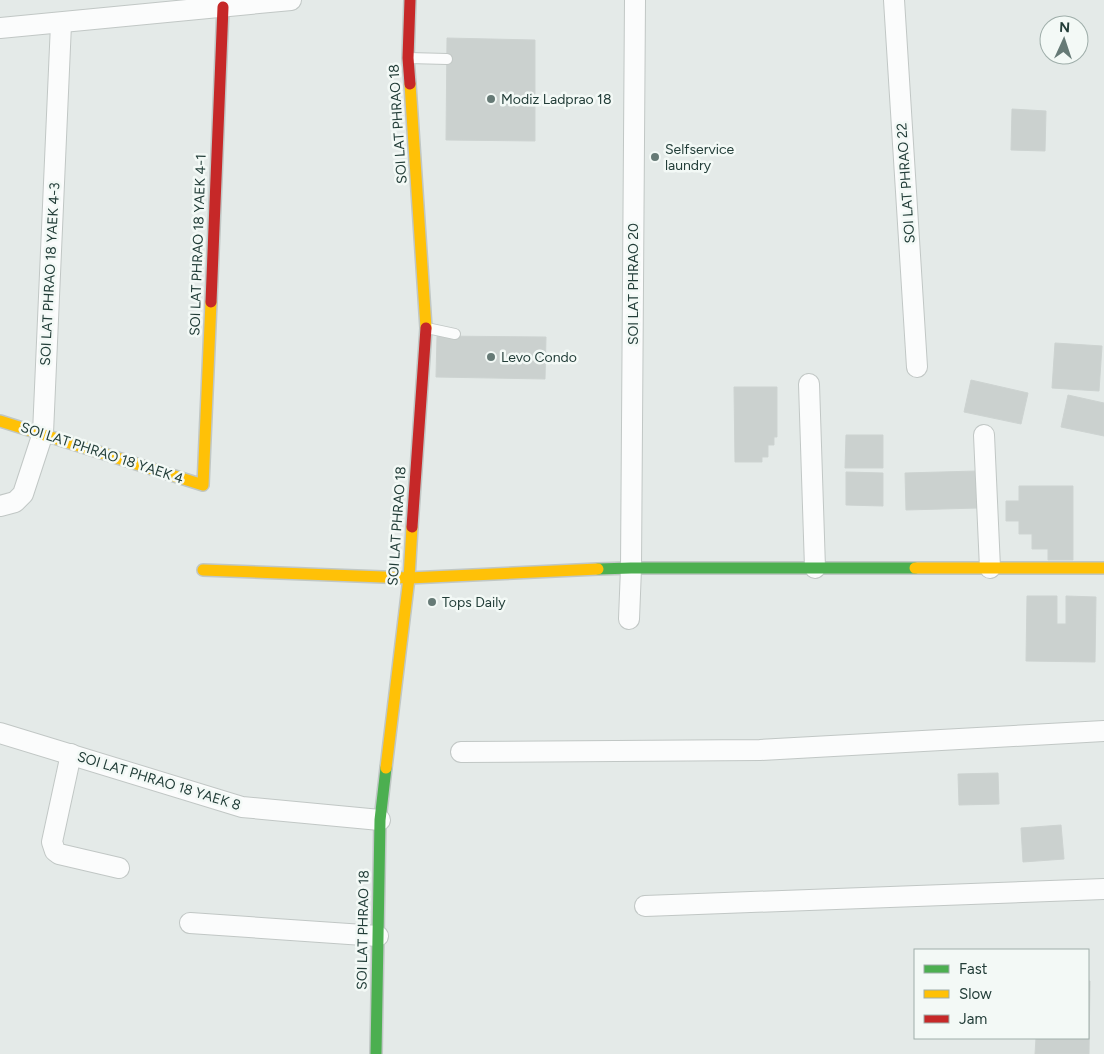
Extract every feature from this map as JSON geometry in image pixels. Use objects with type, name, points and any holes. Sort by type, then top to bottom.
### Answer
[{"type":"street","points":[[0,28],[61,24],[291,0]]},
{"type":"street","name":"SOI LAT PHRAO 18","points":[[376,1054],[380,820],[409,578],[426,328],[408,58],[410,0]]},
{"type":"street","name":"SOI LAT PHRAO 20","points":[[630,619],[632,568],[635,0]]},
{"type":"street","name":"SOI LAT PHRAO 22","points":[[894,0],[917,367]]},
{"type":"street","name":"SOI LAT PHRAO 18 YAEK 4-1","points":[[203,485],[223,7]]},
{"type":"street","name":"SOI LAT PHRAO 18 YAEK 4-3","points":[[0,506],[15,502],[22,494],[43,433],[61,24]]},
{"type":"street","points":[[809,384],[815,568]]},
{"type":"street","name":"SOI LAT PHRAO 18 YAEK 4","points":[[0,421],[203,485]]},
{"type":"street","points":[[984,435],[990,568]]},
{"type":"street","points":[[203,570],[409,578],[632,568],[1104,568]]},
{"type":"street","points":[[461,752],[760,750],[1104,731]]},
{"type":"street","name":"SOI LAT PHRAO 18 YAEK 8","points":[[0,733],[242,806],[380,820]]},
{"type":"street","points":[[71,754],[52,842],[54,848],[59,854],[119,868]]},
{"type":"street","points":[[646,906],[1104,889]]},
{"type":"street","points":[[190,923],[378,936]]},
{"type":"lane","points":[[408,58],[447,59]]},
{"type":"lane","points":[[426,328],[455,334]]},
{"type":"building","name":"Modiz Ladprao 18","points":[[447,38],[535,40],[535,141],[446,140]]},
{"type":"building","points":[[1012,109],[1046,111],[1045,151],[1011,150]]},
{"type":"building","name":"Levo Condo","points":[[437,336],[546,337],[545,379],[436,377]]},
{"type":"building","points":[[1055,343],[1102,346],[1099,391],[1052,388]]},
{"type":"building","points":[[971,380],[1028,393],[1021,424],[964,412]]},
{"type":"building","points":[[734,387],[777,387],[777,437],[774,437],[774,445],[768,445],[768,457],[762,457],[762,462],[735,462]]},
{"type":"building","points":[[1068,395],[1104,403],[1104,436],[1061,427]]},
{"type":"building","points":[[846,435],[883,435],[883,468],[845,468]]},
{"type":"building","points":[[977,471],[978,508],[906,510],[905,473]]},
{"type":"building","points":[[846,472],[883,473],[883,506],[846,505]]},
{"type":"building","points":[[1019,486],[1073,486],[1073,560],[1048,560],[1048,549],[1032,549],[1032,534],[1019,534],[1019,521],[1006,521],[1006,501],[1019,501]]},
{"type":"building","points":[[1027,596],[1057,596],[1057,624],[1066,624],[1066,596],[1096,597],[1095,662],[1026,661]]},
{"type":"building","points":[[998,773],[999,804],[959,805],[958,774]]},
{"type":"building","points":[[1061,825],[1064,859],[1023,862],[1021,828]]},
{"type":"building","points":[[1090,981],[1089,1054],[1035,1054],[1036,1039],[1089,1039]]},
{"type":"traffic: fast","points":[[598,569],[915,568]]},
{"type":"traffic: fast","points":[[376,1054],[380,820],[386,768]]},
{"type":"traffic: slow","points":[[410,84],[426,328]]},
{"type":"traffic: slow","points":[[0,421],[203,485],[211,302]]},
{"type":"traffic: slow","points":[[386,768],[409,578],[412,527]]},
{"type":"traffic: slow","points":[[915,568],[1104,568]]},
{"type":"traffic: slow","points":[[203,570],[409,578],[598,569]]},
{"type":"traffic: jam","points":[[410,0],[408,58],[410,84]]},
{"type":"traffic: jam","points":[[211,302],[223,7]]},
{"type":"traffic: jam","points":[[412,527],[426,328]]},
{"type":"place","name":"Modiz Ladprao 18","points":[[491,99]]},
{"type":"place","name":"Selfservice laundry","points":[[655,157]]},
{"type":"place","name":"Levo Condo","points":[[491,357]]},
{"type":"place","name":"Tops Daily","points":[[432,602]]}]
